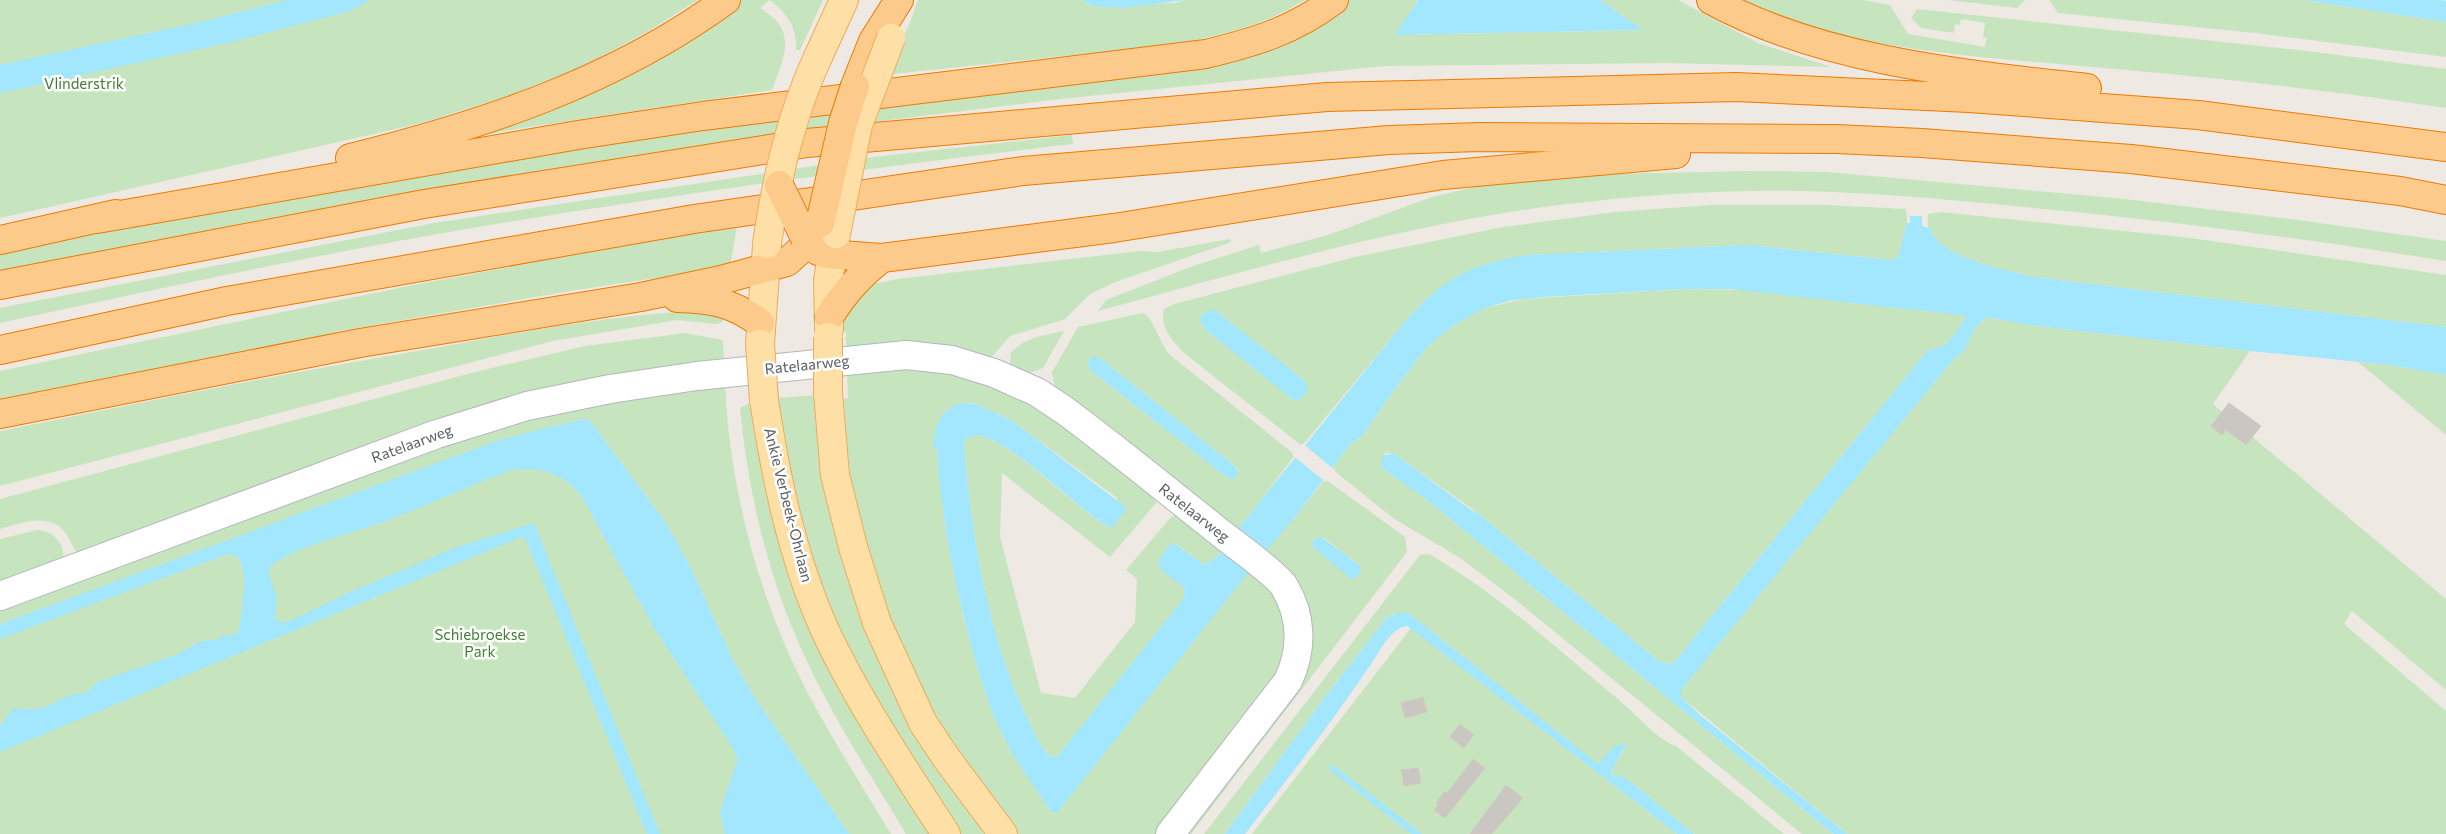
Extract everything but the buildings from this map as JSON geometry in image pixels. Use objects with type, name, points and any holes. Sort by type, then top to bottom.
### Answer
[{"type":"highway","points":[[0,240],[98,219],[412,142],[520,109],[583,83],[653,47],[726,0]]},
{"type":"highway","points":[[98,219],[578,135],[703,116],[1206,54],[1260,41],[1300,22],[1334,0]]},
{"type":"highway","points":[[1712,0],[1760,24],[1793,36],[1858,54],[2005,78],[2096,89],[2198,115]]},
{"type":"highway","points":[[0,414],[360,343],[641,297],[766,257],[787,262],[819,238],[843,123],[882,40]]},
{"type":"highway","points":[[0,285],[424,204],[807,143],[1327,97],[1736,87],[1969,98],[2198,115],[2446,147]]},
{"type":"highway","points":[[0,350],[227,301],[694,219],[1023,171],[1389,140],[1479,137],[1836,138],[2131,159],[2400,191],[2446,200]]},
{"type":"highway","points":[[779,185],[819,238],[882,258],[1114,228],[1443,175],[1836,138]]},
{"type":"highway","points":[[829,327],[844,294],[857,278],[882,258]]},
{"type":"highway","points":[[641,297],[719,301],[744,311],[760,333]]},
{"type":"main road","name":"Ankie Verbeek-Ohrlaan","points":[[844,0],[820,52],[797,110],[786,149],[766,257],[760,333],[764,400],[780,485],[811,594],[835,652],[865,706],[946,834]]},
{"type":"main road","points":[[900,0],[882,40],[868,98],[819,238],[828,280],[828,393],[835,475],[853,547],[877,624],[923,723],[1003,834]]},
{"type":"main road","points":[[984,809],[995,834]]},
{"type":"street","name":"Ratelaarweg","points":[[0,596],[419,440],[527,406],[656,381],[906,355],[952,360],[994,373],[1037,392],[1104,440],[1243,551],[1282,584],[1291,600],[1298,624],[1299,648],[1296,664],[1288,680],[1170,834]]},
{"type":"green space","name":"Vlinderstrik","points":[[0,0],[698,0],[650,30],[590,63],[512,95],[418,124],[0,218]]},
{"type":"green space","points":[[737,0],[770,0],[760,8],[778,23],[783,31],[785,39],[784,56],[772,90],[457,140]]},
{"type":"green space","points":[[770,0],[823,0],[800,50],[796,50],[795,35],[790,22]]},
{"type":"green space","points":[[918,0],[1082,0],[1093,6],[1174,3],[1186,0],[1305,0],[1272,17],[1238,30],[1185,42],[884,75],[909,25]]},
{"type":"green space","points":[[1345,0],[1418,0],[1396,35],[1642,30],[1600,0],[1678,0],[1758,43],[1831,67],[1666,63],[1385,66],[1060,99],[776,134],[526,173],[260,220],[0,273],[0,252],[140,223],[592,141],[1130,74]]},
{"type":"green space","points":[[1741,0],[1862,0],[1890,5],[1908,34],[1985,47],[1987,38],[1983,37],[1985,23],[1961,19],[1960,25],[1955,24],[1954,33],[1921,28],[1911,18],[1917,9],[2307,51],[2446,69],[2446,108],[2269,84],[1958,55],[1914,49],[1826,31]]},
{"type":"green space","points":[[1948,0],[2025,0],[2017,8]]},
{"type":"green space","points":[[2049,0],[2304,0],[2446,22],[2446,57],[2255,33],[2058,13]]},
{"type":"green space","points":[[1072,135],[1073,144],[772,182],[413,238],[177,285],[0,323],[0,308],[434,223],[873,157]]},
{"type":"green space","points":[[1752,171],[1828,172],[2125,199],[2306,221],[2446,241],[2446,261],[2246,232],[2018,206],[1860,193],[1730,191],[1662,195],[1559,205],[1443,224],[1327,250],[1098,311],[1106,300],[1193,266],[1259,245],[1261,253],[1328,235],[1432,197],[1479,186],[1607,174]]},
{"type":"green space","points":[[1712,205],[1826,205],[1906,209],[1907,223],[1898,257],[1892,260],[1748,245],[1529,255],[1401,326],[1302,446],[1184,353],[1172,339],[1163,322],[1164,309],[1174,304],[1355,257],[1503,227],[1614,212]]},
{"type":"green space","points":[[1941,212],[2191,238],[2446,275],[2446,327],[2034,277],[1974,261],[1944,246],[1934,237],[1928,226],[1928,214]]},
{"type":"green space","points":[[737,225],[730,267],[576,290],[340,331],[240,358],[0,406],[0,371],[413,285]]},
{"type":"green space","points":[[1230,239],[1231,242],[1113,283],[1090,294],[1065,319],[1010,336],[990,359],[846,349],[846,332],[842,332],[849,301],[873,284],[898,279],[1140,251],[1158,252]]},
{"type":"green space","points":[[1684,289],[1749,290],[1968,316],[1950,340],[1943,346],[1927,351],[1676,660],[1670,664],[1660,662],[1475,511],[1393,453],[1385,453],[1383,468],[1426,499],[1833,834],[1802,834],[1517,601],[1460,558],[1393,518],[1332,469],[1349,446],[1362,436],[1394,390],[1429,345],[1441,334],[1469,315],[1485,308],[1523,299]]},
{"type":"green space","points":[[709,310],[726,317],[722,322],[716,324],[677,320],[553,341],[0,486],[0,431],[268,378],[534,330],[639,315]]},
{"type":"green space","points":[[1143,313],[1150,320],[1170,355],[1295,455],[1238,530],[1056,393],[1052,372],[1078,327]],"holes":[[[1100,358],[1238,470],[1229,479],[1226,477],[1089,369],[1088,366]]]},
{"type":"green space","points":[[1987,317],[2030,325],[2250,351],[2213,404],[2446,599],[2446,690],[2352,611],[2344,624],[2446,711],[2446,834],[1847,834],[1681,697],[1681,690],[1689,678],[1953,360],[1963,351],[1974,329]]},
{"type":"green space","points":[[1064,331],[1043,368],[1024,375],[1010,364],[1011,353],[1022,343]]},
{"type":"green space","points":[[685,333],[723,340],[724,362],[675,367],[79,554],[66,534],[52,523],[44,521],[26,522],[0,529],[0,499],[475,372],[585,346]]},
{"type":"green space","points":[[2358,362],[2390,365],[2446,375],[2446,435]]},
{"type":"green space","points":[[928,365],[1024,394],[1158,495],[1156,503],[1110,557],[1002,473],[1000,537],[1041,693],[1075,698],[1135,622],[1137,579],[1126,570],[1171,517],[1180,513],[1230,553],[1227,557],[1222,553],[1204,565],[1175,543],[1169,546],[1158,563],[1185,589],[1184,598],[1061,754],[1057,757],[1051,757],[1038,741],[1029,722],[1015,689],[992,620],[971,513],[964,442],[969,436],[982,437],[999,444],[1019,457],[1079,506],[1109,527],[1113,526],[1117,498],[1011,420],[975,404],[962,403],[953,406],[937,449],[945,526],[964,620],[983,686],[1003,737],[1051,812],[1057,813],[1247,573],[1241,568],[1245,564],[1269,584],[1288,625],[1283,670],[1155,834],[1014,834],[973,782],[921,694],[887,622],[846,470],[844,399],[848,398],[847,369]]},
{"type":"green space","name":"Schiebroekse Park","points":[[725,383],[731,452],[744,520],[763,587],[775,620],[811,699],[891,834],[849,834],[755,698],[734,662],[691,568],[666,523],[591,422],[584,419],[539,430],[823,834],[0,834],[0,606],[430,446],[529,415]]},
{"type":"green space","points":[[818,395],[820,421],[944,772],[984,834],[957,834],[857,674],[800,532],[776,398]]},
{"type":"green space","points":[[752,402],[766,481],[932,834],[906,834],[829,704],[793,629],[771,568],[748,473],[740,408]]},
{"type":"green space","points":[[1325,479],[1405,537],[1407,552],[1191,834],[1180,834],[1304,658],[1255,551],[1292,521]],"holes":[[[1320,536],[1360,566],[1312,542]]]},
{"type":"green space","points":[[37,530],[48,533],[57,539],[62,549],[63,561],[0,587],[0,539]]},
{"type":"green space","points":[[1429,554],[1455,570],[1528,623],[1661,738],[1676,746],[1784,834],[1694,834],[1626,778],[1610,774],[1627,744],[1615,746],[1598,765],[1410,614],[1393,614],[1387,617],[1319,705],[1225,834],[1204,834],[1420,555]]},
{"type":"green space","points":[[1411,628],[1677,834],[1252,834]]},
{"type":"water","points":[[288,0],[370,0],[350,11],[232,42],[0,93],[0,65],[205,21]]},
{"type":"water","points":[[1082,0],[1186,0],[1122,8],[1093,6]]},
{"type":"water","points":[[1418,0],[1600,0],[1643,30],[1395,35]]},
{"type":"water","points":[[2304,0],[2441,0],[2446,1],[2446,22]]},
{"type":"water","points":[[1910,216],[1922,216],[1922,226],[1930,228],[1935,238],[1945,247],[1959,255],[1992,267],[2034,277],[2446,327],[2446,375],[2390,365],[2250,351],[2029,325],[1987,317],[1974,329],[1964,351],[1953,360],[1681,690],[1681,697],[1699,714],[1847,834],[1833,834],[1426,499],[1382,468],[1382,456],[1393,453],[1475,511],[1660,662],[1670,664],[1676,660],[1927,351],[1943,346],[1950,340],[1967,316],[1731,289],[1684,289],[1512,300],[1485,308],[1454,325],[1429,345],[1394,390],[1362,436],[1349,446],[1292,521],[1265,552],[1258,547],[1242,568],[1248,573],[1057,813],[1051,812],[1015,757],[998,726],[980,678],[953,570],[941,498],[937,449],[933,448],[936,427],[942,415],[953,406],[962,403],[975,404],[1011,420],[1127,508],[1113,527],[1110,527],[1000,444],[983,437],[969,436],[964,442],[971,513],[992,620],[1015,689],[1038,741],[1051,757],[1057,757],[1184,598],[1185,589],[1158,567],[1161,557],[1166,550],[1174,543],[1204,565],[1222,553],[1227,556],[1237,530],[1401,326],[1429,297],[1457,277],[1488,263],[1528,255],[1748,245],[1892,260],[1898,257],[1907,223],[1910,223]]},
{"type":"water","points":[[1209,310],[1216,311],[1305,381],[1307,387],[1306,395],[1296,401],[1292,399],[1207,331],[1200,321],[1201,316]]},
{"type":"water","points":[[1093,356],[1100,358],[1236,467],[1237,477],[1231,479],[1226,477],[1089,369],[1088,361]]},
{"type":"water","points":[[584,419],[591,422],[666,523],[691,568],[734,662],[755,698],[849,834],[725,834],[720,812],[738,759],[731,745],[654,628],[581,495],[559,476],[532,469],[512,470],[397,517],[320,542],[289,555],[268,570],[277,598],[275,616],[279,622],[287,622],[355,590],[457,547],[534,523],[660,834],[647,834],[524,536],[0,752],[0,726],[13,708],[33,709],[45,707],[74,694],[86,693],[98,682],[178,654],[201,641],[216,640],[224,635],[228,637],[236,633],[239,628],[241,613],[243,571],[238,557],[228,554],[0,639],[0,624],[502,439]]},
{"type":"water","points":[[1320,536],[1360,566],[1361,572],[1356,578],[1351,579],[1313,547],[1312,542]]},
{"type":"water","points":[[1402,612],[1410,614],[1598,764],[1615,746],[1627,743],[1610,774],[1626,778],[1694,834],[1677,834],[1407,626],[1396,631],[1387,640],[1327,727],[1245,834],[1225,834],[1319,705],[1387,617]]},
{"type":"water","points":[[1332,764],[1422,834],[1411,834],[1329,769]]},
{"type":"pier","points":[[1302,443],[1335,470],[1326,482],[1292,455]]}]
